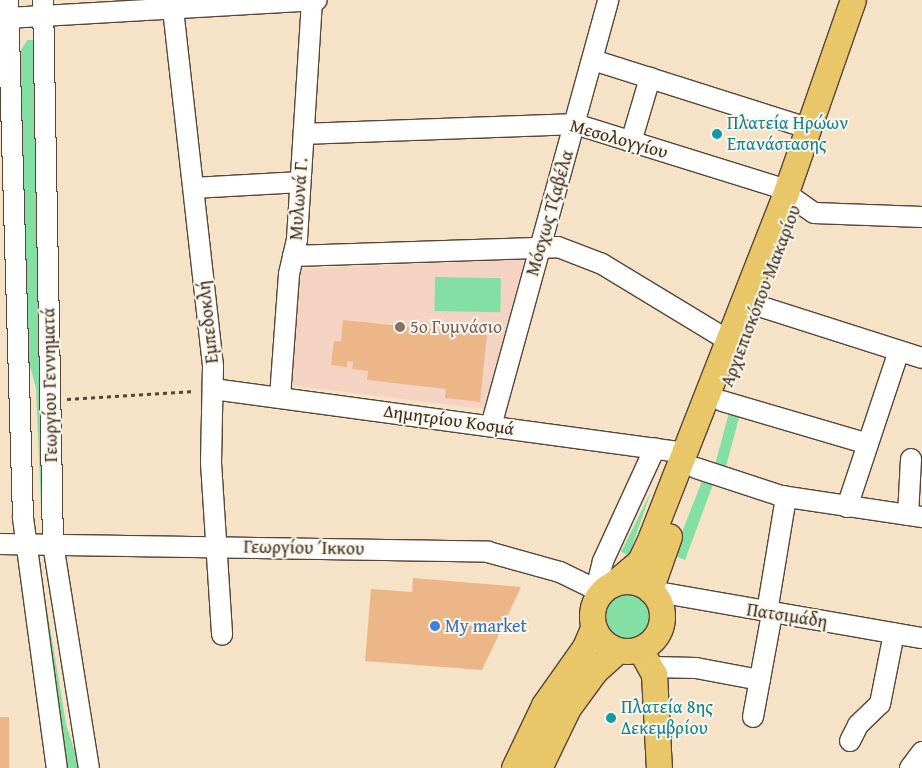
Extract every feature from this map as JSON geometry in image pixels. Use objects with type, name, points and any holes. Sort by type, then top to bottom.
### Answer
[{"type":"main road","points":[[514,768],[544,704],[586,647],[593,628],[592,606],[604,588],[644,555],[690,460],[729,341],[792,196],[808,128],[852,0]]},
{"type":"main road","name":"Αρχιεπισκόπου Μακαρίου","points":[[651,591],[690,460],[722,401],[759,306],[792,196],[866,0]]},
{"type":"main road","points":[[545,766],[573,701],[595,671],[636,656],[654,639],[662,622],[660,605],[651,591],[629,581],[604,588]]},
{"type":"main road","points":[[593,628],[600,640],[636,656]]},
{"type":"main road","points":[[636,656],[659,768]]},
{"type":"street","points":[[8,9],[184,6],[314,0]]},
{"type":"street","name":"Μυλωνά Γ.","points":[[280,397],[300,182],[314,0]]},
{"type":"street","name":"Μόσχως Τζαβέλα","points":[[491,426],[608,0]]},
{"type":"street","name":"Εμπεδοκλή","points":[[184,6],[194,188],[214,390],[214,546],[222,635]]},
{"type":"street","name":"Γεωργίου Γεννηματά","points":[[43,8],[53,544],[89,768]]},
{"type":"street","name":"Γεωργίου Γεννηματά","points":[[8,9],[26,544],[57,768]]},
{"type":"street","points":[[593,60],[808,128]]},
{"type":"street","points":[[631,142],[650,78]]},
{"type":"street","name":"Μεσολογγίου","points":[[304,134],[575,124],[792,196],[822,214],[922,217]]},
{"type":"street","points":[[194,188],[300,182]]},
{"type":"street","points":[[293,256],[542,245],[593,260],[729,341]]},
{"type":"street","points":[[759,306],[922,358]]},
{"type":"street","points":[[847,506],[899,351]]},
{"type":"street","name":"Δημητρίου Κοσμά","points":[[214,390],[280,397],[655,448],[786,497],[915,516]]},
{"type":"street","points":[[722,401],[868,444]]},
{"type":"street","points":[[604,588],[603,561],[655,448]]},
{"type":"street","points":[[911,459],[915,516]]},
{"type":"street","points":[[753,717],[786,497]]},
{"type":"street","name":"Γεωργίου Ίκκου","points":[[0,544],[214,546],[488,552],[560,572],[604,588]]},
{"type":"street","name":"Πατσιμάδη","points":[[651,591],[922,638]]},
{"type":"street","points":[[850,741],[858,725],[880,704],[894,633]]},
{"type":"street","points":[[636,656],[760,680]]},
{"type":"street","points":[[910,768],[922,752]]},
{"type":"path","points":[[51,400],[214,390]]},
{"type":"shaded area","name":"5ο Γυμνάσιο","points":[[525,259],[484,409],[288,385],[298,269]]},
{"type":"green space","points":[[27,40],[33,40],[45,506],[41,506],[36,388],[27,355],[21,50]]},
{"type":"green space","points":[[435,277],[501,278],[500,312],[434,311]]},
{"type":"green space","points":[[730,409],[741,412],[725,469],[715,466]]},
{"type":"green space","points":[[704,476],[715,479],[685,560],[673,555]]},
{"type":"green space","points":[[651,492],[629,555],[621,552]]},
{"type":"green space","points":[[43,585],[66,724],[80,768],[68,768],[39,586]]},
{"type":"green space","points":[[627,590],[636,592],[647,601],[652,615],[650,624],[641,635],[627,640],[618,638],[607,629],[602,615],[604,606],[613,595]]},
{"type":"building","points":[[343,320],[487,335],[480,402],[445,398],[446,389],[367,380],[368,371],[352,369],[353,362],[347,361],[347,367],[331,365],[334,341],[341,341]]},
{"type":"building","name":"My market","points":[[413,578],[521,587],[482,670],[365,661],[371,589],[412,592]]},
{"type":"building","points":[[0,717],[9,717],[9,768],[0,768]]},
{"type":"place","name":"Πλατεία Ηρώων Επανάστασης","points":[[717,134]]},
{"type":"place","name":"5ο Γυμνάσιο","points":[[400,327]]},
{"type":"place","name":"My market","points":[[435,626]]},
{"type":"place","name":"Πλατεία 8ης Δεκεμβρίου","points":[[611,718]]}]
